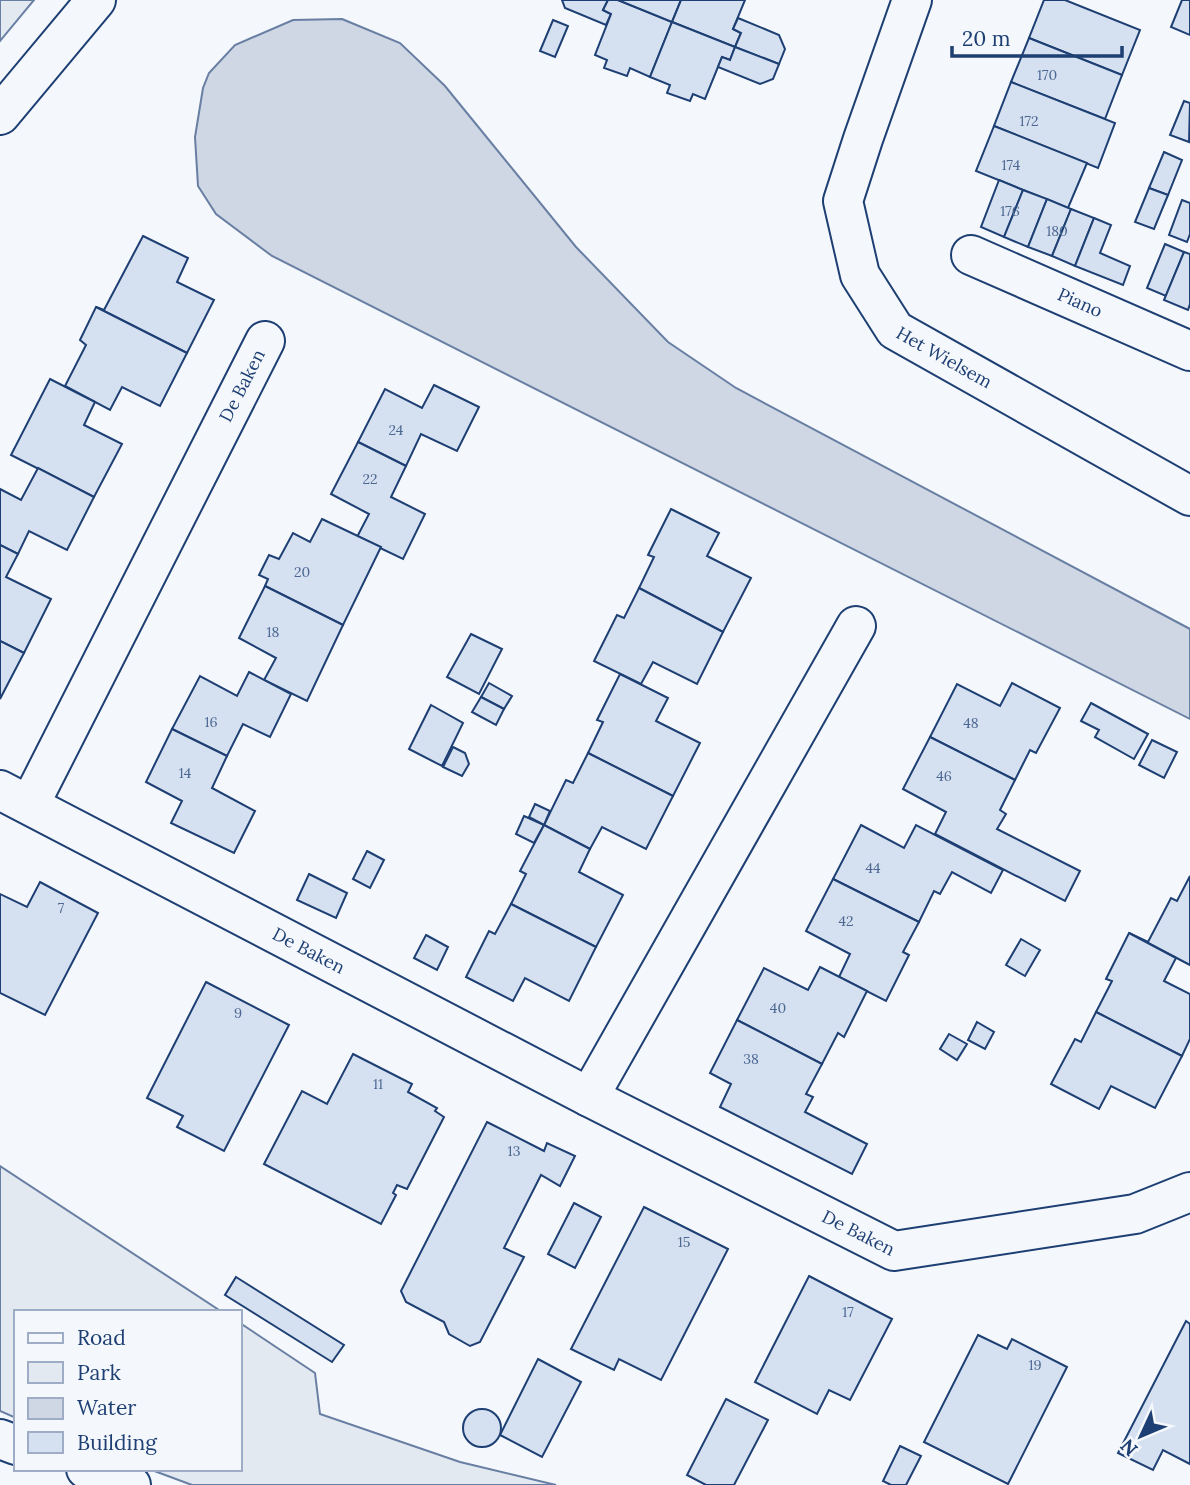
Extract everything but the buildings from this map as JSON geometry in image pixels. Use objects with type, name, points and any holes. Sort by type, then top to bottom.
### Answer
[{"type":"main road","points":[[0,115],[96,0]]},
{"type":"main road","name":"Het Wielsem","points":[[912,0],[843,201],[860,275],[895,330],[1190,496]]},
{"type":"main road","name":"Piano","points":[[971,255],[1190,351]]},
{"type":"main road","name":"De Baken","points":[[265,341],[15,797],[589,1097],[894,1251],[1135,1214],[1190,1192]]},
{"type":"main road","points":[[589,1097],[856,626]]},
{"type":"main road","points":[[92,1471],[131,1485]]},
{"type":"green space","points":[[0,0],[34,0],[0,41]]},
{"type":"green space","points":[[0,1166],[219,1310],[14,1310],[14,1417],[0,1411]]},
{"type":"green space","points":[[242,1324],[315,1373],[320,1414],[460,1462],[556,1485],[192,1485],[154,1471],[242,1471]]},
{"type":"water","points":[[342,19],[400,43],[445,86],[576,247],[668,342],[736,388],[1190,629],[1190,719],[272,256],[216,214],[198,186],[195,137],[203,88],[209,73],[235,45],[293,20]]}]
